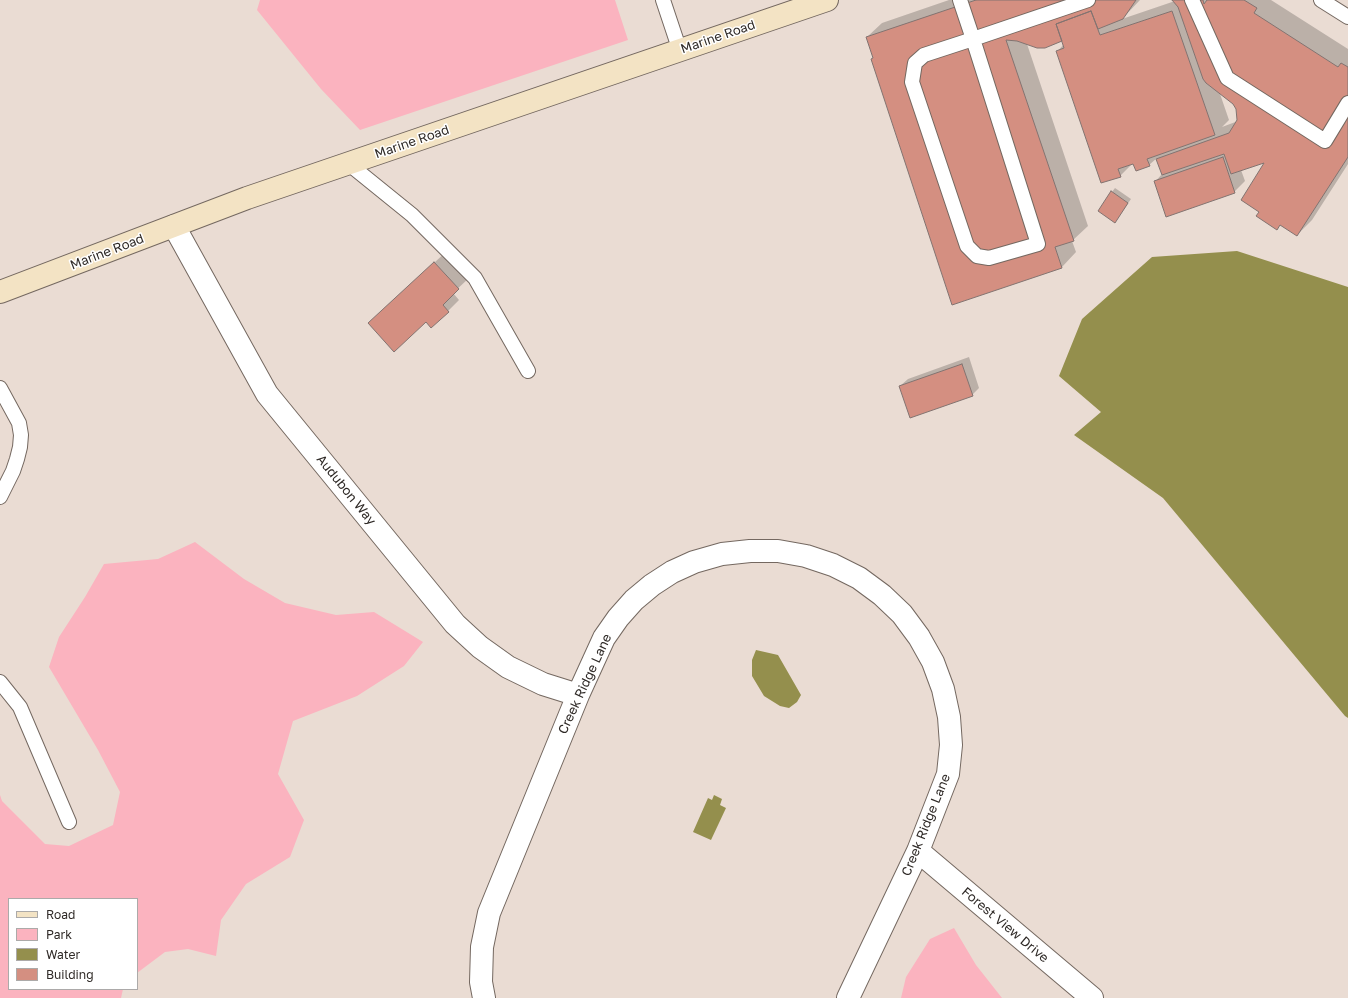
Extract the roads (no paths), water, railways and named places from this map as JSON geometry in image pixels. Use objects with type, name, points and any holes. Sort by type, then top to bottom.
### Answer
[{"type":"main road","name":"Marine Road","points":[[0,292],[247,198],[827,0]]},
{"type":"street","name":"Audubon Way","points":[[174,226],[267,394],[455,624],[480,647],[508,667],[543,684],[578,695]]},
{"type":"street","name":"Creek Ridge Lane","points":[[484,998],[481,982],[482,947],[489,913],[578,695],[604,638],[618,618],[634,600],[652,585],[672,572],[694,562],[722,554],[750,551],[778,551],[806,556],[833,565],[859,578],[882,595],[902,614],[919,637],[933,662],[943,689],[949,717],[950,731],[948,774],[918,851],[848,998]]},
{"type":"street","name":"Forest View Drive","points":[[918,851],[1092,998]]},
{"type":"lane","points":[[663,0],[680,51]]},
{"type":"lane","points":[[960,0],[973,39],[1038,244],[989,258],[977,256],[967,246],[912,82],[915,63],[924,55],[973,39],[1088,0]]},
{"type":"lane","points":[[1192,0],[1227,78],[1325,141],[1348,103]]},
{"type":"lane","points":[[1321,0],[1348,17]]},
{"type":"lane","points":[[348,164],[412,215],[475,278],[528,371]]},
{"type":"lane","points":[[0,388],[19,423],[20,434],[20,447],[17,459],[13,471],[0,497]]},
{"type":"lane","points":[[0,682],[20,707],[69,822]]},
{"type":"water","points":[[1237,251],[1348,287],[1348,718],[1163,498],[1074,435],[1101,412],[1059,376],[1082,319],[1152,257]]},
{"type":"water","points":[[756,650],[778,655],[801,695],[797,702],[789,708],[780,706],[764,696],[752,676],[752,660]]},
{"type":"water","points":[[714,795],[722,799],[720,805],[726,808],[711,840],[693,832],[708,798],[712,800]]}]
